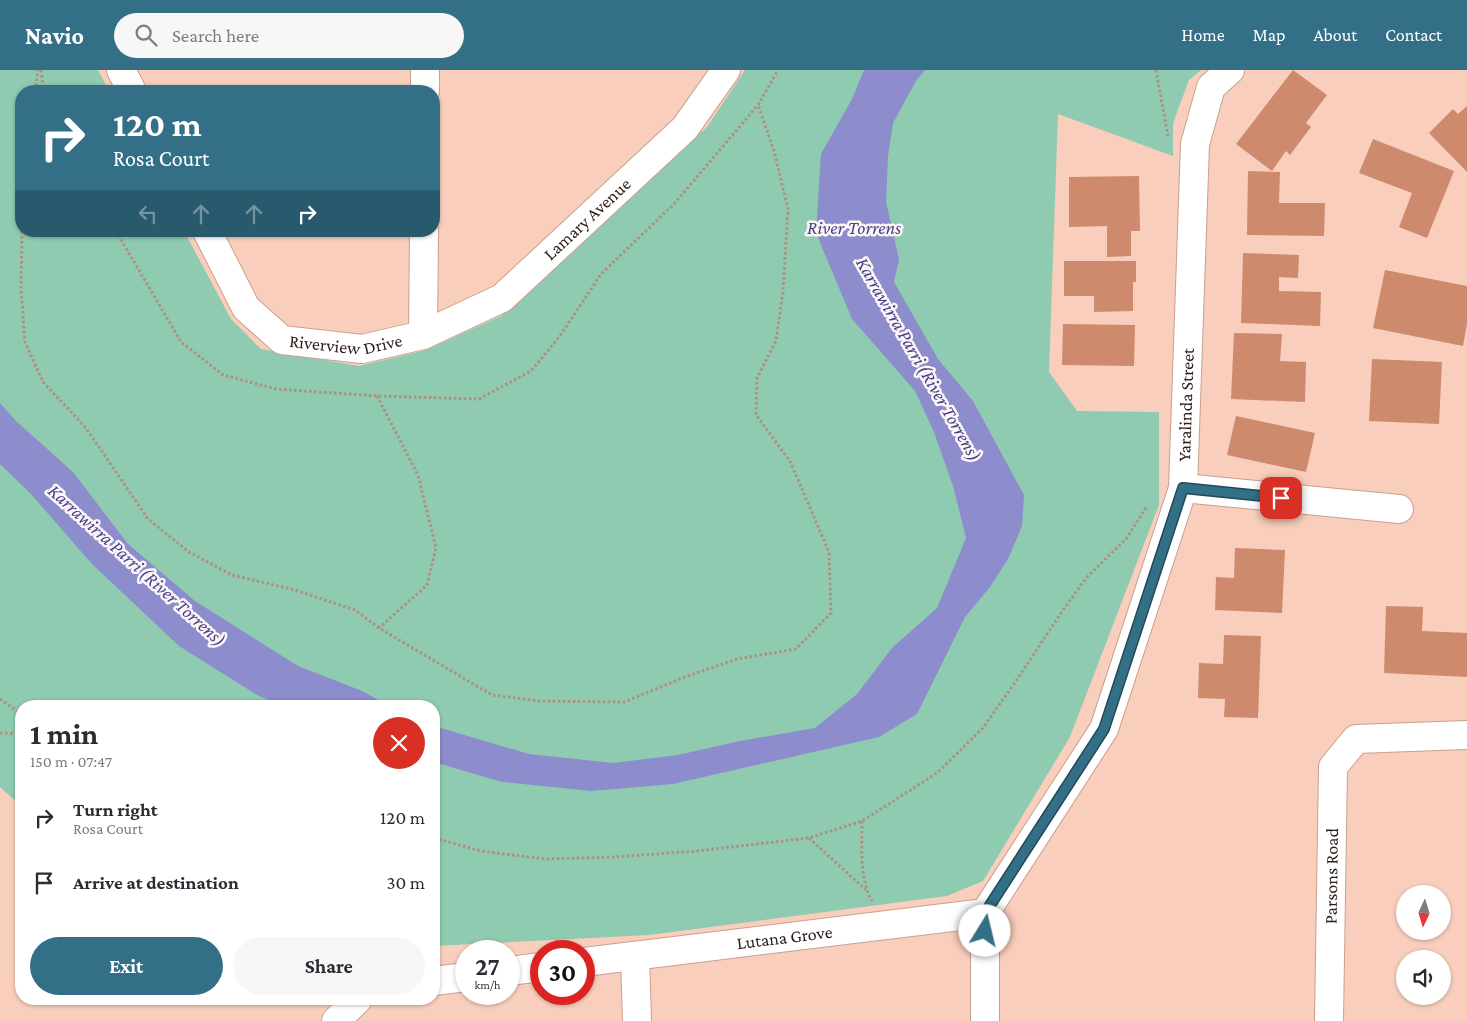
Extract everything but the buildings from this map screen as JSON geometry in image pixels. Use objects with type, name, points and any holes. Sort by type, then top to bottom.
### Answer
[{"type":"street","points":[[121,70],[129,85]]},
{"type":"street","points":[[425,70],[425,85]]},
{"type":"street","name":"Lamary Avenue","points":[[423,335],[502,298],[685,128],[726,70]]},
{"type":"street","name":"Yaralinda Street","points":[[985,913],[1104,729],[1183,488],[1195,144],[1211,87],[1230,70]]},
{"type":"street","name":"Riverview Drive","points":[[210,237],[246,308],[282,340],[362,349],[423,335]]},
{"type":"street","points":[[423,335],[424,237]]},
{"type":"street","points":[[1183,488],[1399,509]]},
{"type":"street","name":"Parsons Road","points":[[1329,1021],[1333,767],[1356,739],[1467,735]]},
{"type":"street","points":[[985,913],[985,1021]]},
{"type":"street","name":"Lutana Grove","points":[[595,961],[985,913]]},
{"type":"street","points":[[635,956],[637,1021]]},
{"type":"street","points":[[440,979],[455,977]]},
{"type":"street","points":[[336,1021],[352,1005]]},
{"type":"path","points":[[36,85],[38,70]]},
{"type":"path","points":[[42,70],[43,85]]},
{"type":"path","points":[[1156,70],[1168,136],[1195,144]]},
{"type":"path","points":[[22,237],[21,289],[24,342],[43,382],[86,428],[148,518],[189,552],[232,575],[295,590],[355,610],[378,628],[492,695],[540,701],[624,702],[685,677],[737,659],[796,649],[831,613],[829,552],[790,461],[756,415],[757,378],[776,341],[783,291],[788,208],[774,151],[758,105]]},
{"type":"path","points":[[377,396],[418,475],[436,548],[427,585],[378,628]]},
{"type":"path","points":[[440,840],[481,851],[545,859],[614,857],[688,852],[809,838],[862,821],[937,773],[982,729],[1087,577],[1126,539],[1150,502]]},
{"type":"path","points":[[0,699],[15,710]]},
{"type":"path","points":[[0,734],[15,734]]},
{"type":"path","points":[[862,821],[862,860],[866,890]]},
{"type":"path","points":[[809,838],[866,890],[884,925]]},
{"type":"green space","points":[[0,70],[98,70],[106,85],[15,85],[15,237],[187,237],[231,319],[261,349],[359,366],[426,350],[501,316],[707,127],[745,70],[1201,70],[1189,80],[1173,123],[1173,156],[1058,114],[1049,372],[1077,411],[1159,412],[1159,505],[1070,737],[983,881],[947,896],[649,935],[520,942],[520,940],[455,940],[455,945],[440,946],[440,700],[15,700],[15,801],[0,787]]},
{"type":"water","name":"River Torrens","points":[[864,70],[925,70],[916,81],[893,123],[888,156],[886,202],[899,259],[894,282],[938,359],[973,401],[1024,495],[1022,526],[1008,559],[990,587],[965,617],[917,714],[879,737],[673,784],[591,791],[502,782],[440,764],[440,728],[529,754],[613,763],[678,755],[740,741],[815,728],[857,694],[892,648],[937,608],[966,538],[953,486],[934,432],[915,391],[852,319],[816,233],[821,154],[852,99]]},
{"type":"water","name":"Karrawirra Parri (River Torrens)","points":[[0,403],[16,421],[73,472],[128,544],[195,601],[298,666],[362,691],[378,700],[269,700],[259,696],[179,646],[92,564],[30,493],[0,464]]},
{"type":"route","points":[[985,931],[985,913],[1104,729],[1183,488],[1281,498]]}]
